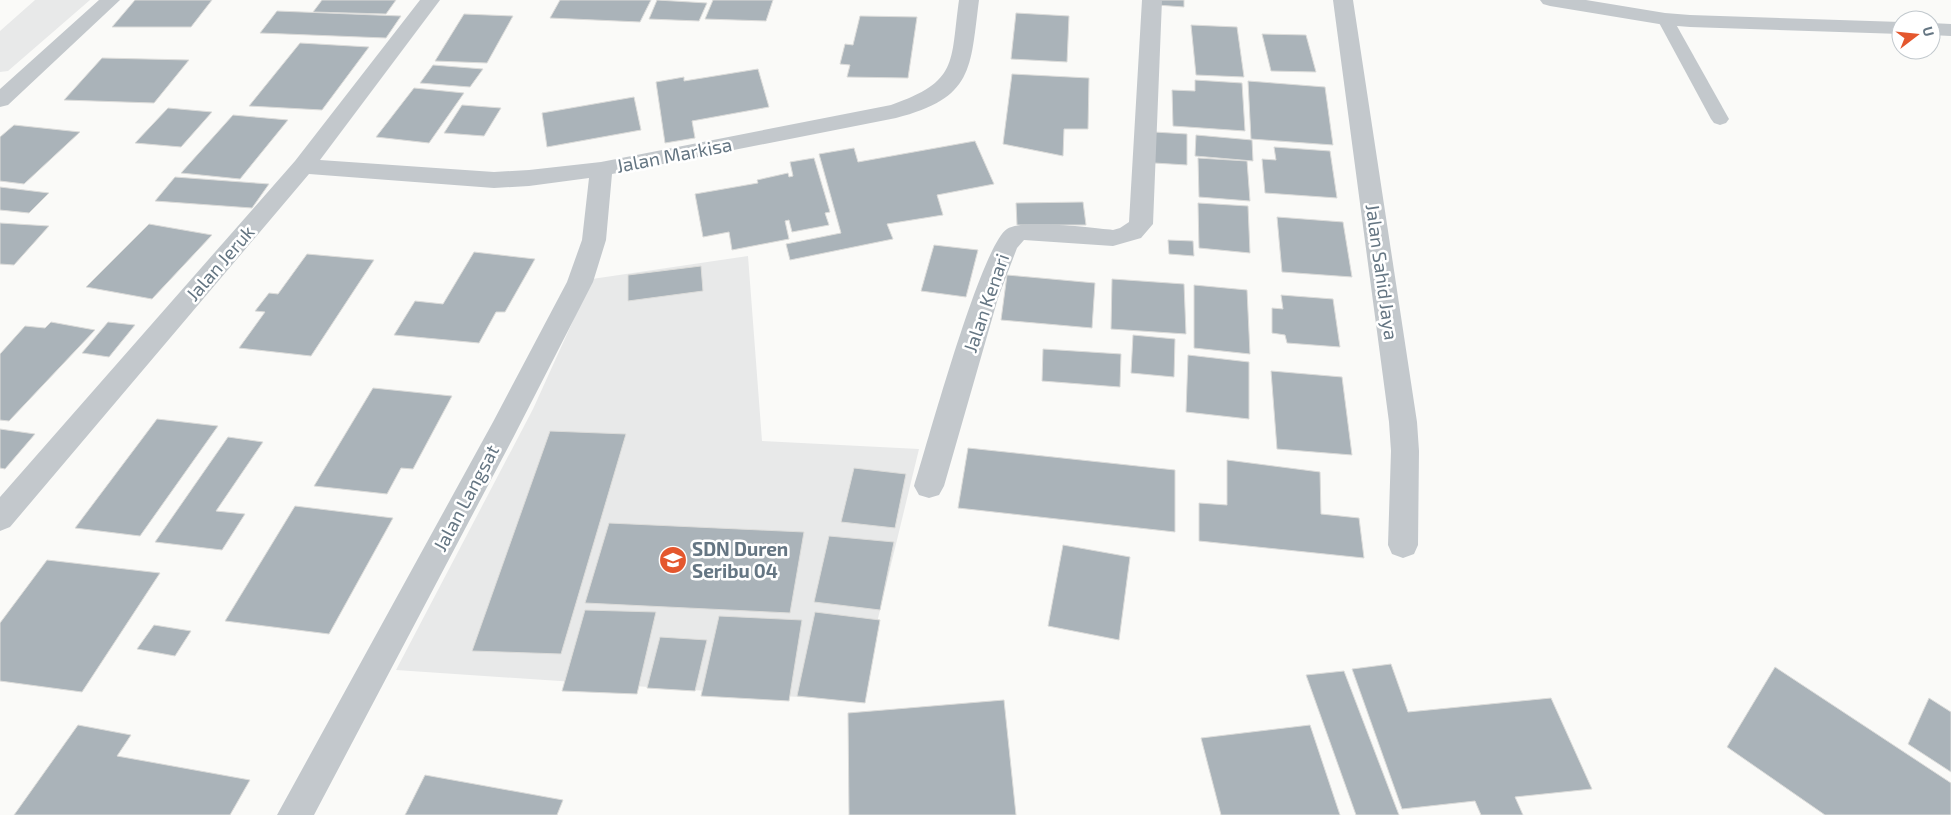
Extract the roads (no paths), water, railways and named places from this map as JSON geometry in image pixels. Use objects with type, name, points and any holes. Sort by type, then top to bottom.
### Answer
[{"type":"street","points":[[0,100],[110,0]]},
{"type":"street","name":"Jalan Jeruk","points":[[0,518],[304,166],[430,0]]},
{"type":"street","name":"Jalan Markisa","points":[[304,166],[494,180],[529,178],[601,169],[896,111],[935,95],[949,83],[958,69],[970,0]]},
{"type":"street","name":"Jalan Kenari","points":[[929,486],[985,298],[1006,244],[1016,234],[1023,232],[1113,238],[1136,232],[1141,224],[1152,0]]},
{"type":"street","name":"Jalan Sahid Jaya","points":[[1343,0],[1403,422],[1405,451],[1403,544]]},
{"type":"street","points":[[1550,0],[1665,19],[1891,28]]},
{"type":"street","points":[[0,81],[23,80]]},
{"type":"street","name":"Jalan Langsat","points":[[295,815],[508,421],[590,261],[596,235],[601,169]]},
{"type":"lane","points":[[1665,19],[1720,119]]},
{"type":"place","name":"SDN Duren Seribu 04","points":[[673,560]]}]
